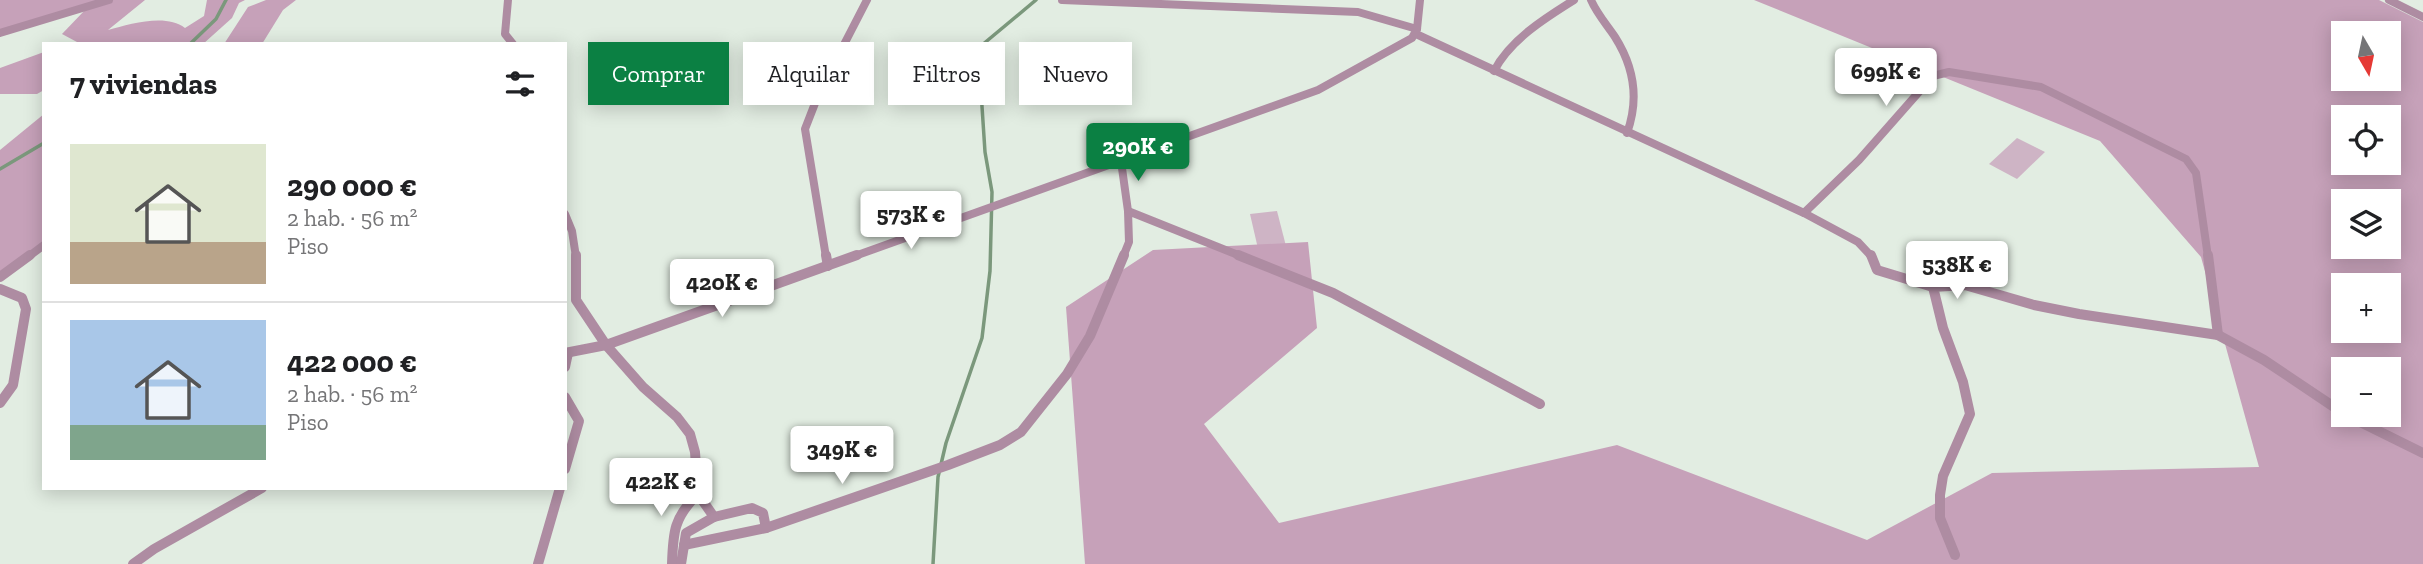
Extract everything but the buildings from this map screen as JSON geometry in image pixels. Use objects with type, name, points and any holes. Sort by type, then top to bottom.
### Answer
[{"type":"street","points":[[0,33],[109,0]]},
{"type":"street","points":[[508,0],[505,34],[511,42]]},
{"type":"street","points":[[828,266],[805,129],[819,93],[867,0]]},
{"type":"street","points":[[1062,0],[1358,12],[1416,32],[1494,71],[1804,213],[1864,248],[1876,262],[1877,271],[1933,286],[1965,285],[2034,305],[2079,314],[2218,335],[2264,360],[2331,405]]},
{"type":"street","points":[[567,353],[606,345],[1318,89],[1404,44],[1416,32],[1420,0]]},
{"type":"street","points":[[1494,71],[1501,57],[1545,18],[1574,0]]},
{"type":"street","points":[[1591,0],[1598,17],[1620,46],[1637,93],[1627,133]]},
{"type":"street","points":[[2389,0],[2423,17]]},
{"type":"street","points":[[1804,213],[1859,160],[1933,76],[1949,72],[2041,87],[2176,152],[2186,159],[2196,173],[2218,335]]},
{"type":"street","points":[[684,545],[766,528],[928,473],[1000,445],[1021,432],[1067,374],[1090,336],[1129,242],[1121,161]]},
{"type":"street","points":[[1128,211],[1333,293],[1540,404]]},
{"type":"street","points":[[567,219],[572,231],[576,261],[576,300],[606,345],[643,387],[677,417],[690,434],[695,452],[698,494],[714,517]]},
{"type":"street","points":[[0,277],[42,246]]},
{"type":"street","points":[[1933,286],[1942,328],[1963,382],[1970,414],[1943,476],[1940,495],[1940,518],[1955,555]]},
{"type":"street","points":[[0,289],[22,298],[26,309],[13,385],[0,403]]},
{"type":"street","points":[[567,400],[579,421],[567,462]]},
{"type":"street","points":[[2370,427],[2423,453]]},
{"type":"street","points":[[133,564],[154,549],[258,490]]},
{"type":"street","points":[[538,564],[559,490]]},
{"type":"street","points":[[672,564],[674,529],[680,510],[698,494]]},
{"type":"street","points":[[681,564],[686,533],[714,517],[752,508],[763,513],[766,528]]},
{"type":"shaded area","points":[[0,0],[145,0],[108,30],[158,20],[185,28],[204,16],[207,0],[245,0],[239,3],[232,18],[205,42],[77,42],[62,34],[85,10],[0,31]]},
{"type":"shaded area","points":[[266,0],[296,0],[283,10],[263,42],[225,42],[248,7]]},
{"type":"shaded area","points":[[1754,0],[2379,0],[2423,22],[2423,564],[1085,564],[1066,307],[1153,250],[1308,242],[1317,328],[1204,424],[1279,523],[1617,445],[1867,540],[1992,473],[2259,467],[2201,257],[2100,141]]},
{"type":"shaded area","points":[[42,53],[42,91],[37,94],[0,94],[0,68]]},
{"type":"shaded area","points":[[42,116],[42,247],[0,280],[0,150]]},
{"type":"shaded area","points":[[2017,138],[2045,152],[2017,179],[1989,164]]},
{"type":"shaded area","points":[[1277,211],[1287,250],[1259,253],[1250,214]]},
{"type":"waterway","points":[[192,42],[216,19],[226,0]]},
{"type":"waterway","points":[[933,564],[938,477],[946,443],[982,338],[990,271],[992,192],[985,152],[979,61],[982,45],[1036,0]]},
{"type":"waterway","points":[[0,169],[42,144]]}]
